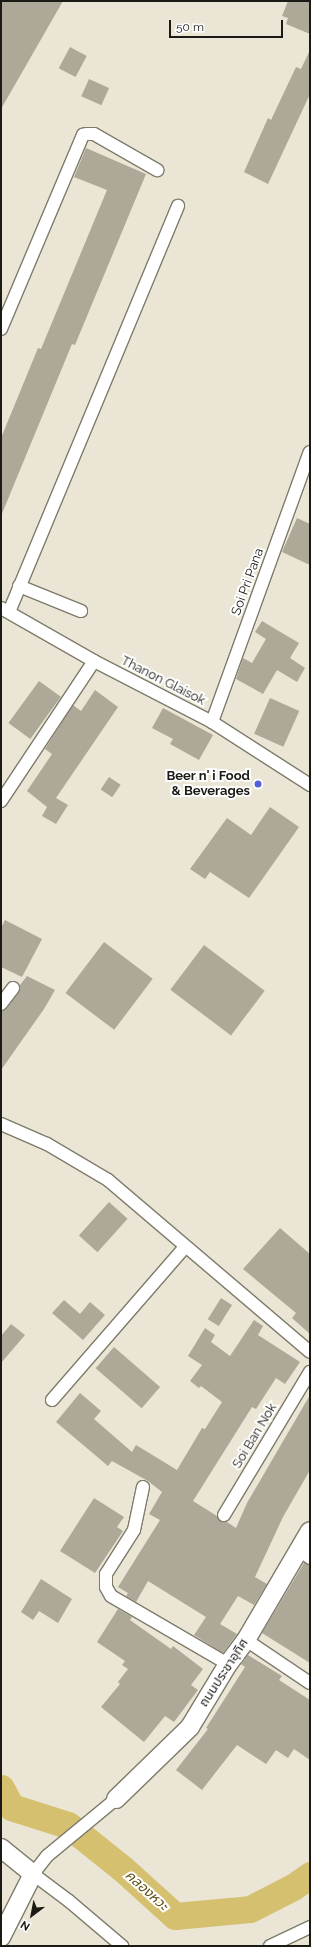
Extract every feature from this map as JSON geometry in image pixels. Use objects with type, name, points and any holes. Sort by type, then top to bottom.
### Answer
[{"type":"street","points":[[1,329],[83,135],[94,134],[157,170]]},
{"type":"street","points":[[5,610],[19,586],[178,206]]},
{"type":"street","name":"Soi Pri Pana","points":[[212,722],[310,452]]},
{"type":"street","points":[[19,586],[81,611]]},
{"type":"street","name":"Thanon Glaisok","points":[[5,610],[94,661],[212,722],[310,785]]},
{"type":"street","points":[[1,801],[94,661]]},
{"type":"street","points":[[1,1004],[13,988]]},
{"type":"street","points":[[1,1124],[47,1144],[108,1180],[184,1247],[310,1352]]},
{"type":"street","points":[[52,1400],[184,1247]]},
{"type":"street","name":"Soi Ban Nok","points":[[224,1515],[310,1372]]},
{"type":"street","points":[[143,1487],[134,1530],[106,1574],[106,1587],[111,1596],[228,1664]]},
{"type":"street","name":"ถนนประชาอุทิศ","points":[[116,1799],[190,1727],[228,1664],[304,1554],[310,1531]]},
{"type":"street","points":[[246,1640],[310,1683]]},
{"type":"street","points":[[1,1937],[33,1874],[47,1856],[116,1799]]},
{"type":"street","points":[[1,1848],[69,1901],[122,1946]]},
{"type":"street","points":[[270,1946],[310,1927]]},
{"type":"building","points":[[1,1],[63,1],[1,109]]},
{"type":"building","points":[[288,1],[310,1],[310,34],[286,24],[288,18],[282,16]]},
{"type":"building","points":[[70,47],[87,56],[76,77],[59,68]]},
{"type":"building","points":[[310,50],[310,94],[268,184],[244,172],[268,118],[271,120],[296,67],[301,69]]},
{"type":"building","points":[[89,79],[109,88],[101,105],[81,96]]},
{"type":"building","points":[[86,148],[146,174],[75,345],[72,344],[1,516],[1,438],[38,348],[41,349],[107,190],[74,177]]},
{"type":"building","points":[[297,518],[310,524],[310,565],[282,552]]},
{"type":"building","points":[[262,621],[299,643],[290,658],[305,668],[297,682],[277,670],[263,694],[236,679],[243,658],[252,663],[266,639],[255,632]]},
{"type":"building","points":[[39,681],[61,697],[30,739],[8,723]]},
{"type":"building","points":[[95,690],[118,707],[56,798],[68,805],[56,824],[42,816],[47,807],[27,791],[52,754],[45,749],[73,705],[81,711]]},
{"type":"building","points":[[270,698],[299,711],[283,747],[254,734]]},
{"type":"building","points":[[163,708],[213,735],[199,760],[170,744],[173,739],[152,728]]},
{"type":"building","points":[[109,777],[121,785],[112,797],[101,789]]},
{"type":"building","points":[[270,807],[299,827],[249,898],[210,872],[205,879],[190,869],[227,818],[251,835]]},
{"type":"building","points":[[5,920],[42,939],[22,977],[1,967],[1,928]]},
{"type":"building","points":[[104,942],[153,979],[114,1030],[65,993]]},
{"type":"building","points":[[204,945],[265,991],[231,1035],[170,990]]},
{"type":"building","points":[[27,976],[55,990],[44,1009],[1,1070],[1,1011],[7,1008],[19,992],[20,985]]},
{"type":"building","points":[[109,1202],[128,1219],[97,1252],[79,1235]]},
{"type":"building","points":[[280,1228],[310,1254],[310,1334],[292,1318],[296,1313],[243,1269]]},
{"type":"building","points":[[221,1298],[232,1305],[219,1326],[208,1319]]},
{"type":"building","points":[[64,1300],[80,1314],[90,1302],[105,1315],[83,1340],[52,1313]]},
{"type":"building","points":[[254,1320],[263,1326],[258,1335],[300,1362],[285,1384],[276,1378],[256,1409],[252,1407],[193,1501],[217,1516],[220,1521],[227,1522],[236,1528],[247,1503],[310,1395],[310,1470],[283,1517],[255,1577],[267,1584],[254,1605],[238,1596],[220,1624],[237,1634],[223,1653],[194,1635],[206,1617],[148,1581],[136,1602],[126,1596],[128,1593],[118,1587],[160,1520],[149,1514],[162,1492],[148,1481],[112,1461],[108,1466],[56,1422],[80,1393],[101,1411],[94,1419],[132,1452],[136,1445],[177,1470],[202,1428],[205,1429],[222,1402],[201,1386],[199,1388],[190,1381],[202,1365],[188,1356],[205,1328],[215,1335],[211,1342],[230,1356]]},
{"type":"building","points":[[11,1324],[25,1335],[1,1363],[1,1336]]},
{"type":"building","points":[[114,1347],[160,1387],[142,1408],[96,1368]]},
{"type":"building","points":[[94,1498],[124,1517],[117,1527],[123,1531],[95,1573],[60,1551]]},
{"type":"building","points":[[304,1563],[310,1565],[310,1663],[262,1633]]},
{"type":"building","points":[[41,1579],[72,1599],[58,1623],[39,1611],[33,1620],[21,1612]]},
{"type":"building","points":[[118,1609],[132,1617],[130,1620],[171,1649],[173,1646],[203,1669],[191,1685],[198,1690],[174,1722],[165,1716],[144,1742],[101,1707],[120,1684],[118,1682],[128,1669],[122,1665],[125,1661],[97,1642]]},
{"type":"building","points":[[248,1655],[282,1676],[279,1680],[310,1700],[310,1760],[294,1749],[288,1758],[276,1750],[266,1764],[237,1745],[202,1790],[176,1770],[208,1729],[206,1728],[245,1667],[241,1664]]},
{"type":"waterway","name":"คลองหวะ","points":[[1,1788],[11,1807],[68,1825],[123,1869],[175,1916],[250,1909],[293,1887],[310,1875]]},
{"type":"place","name":"Beer n' i Food & Beverages","points":[[258,784]]}]
